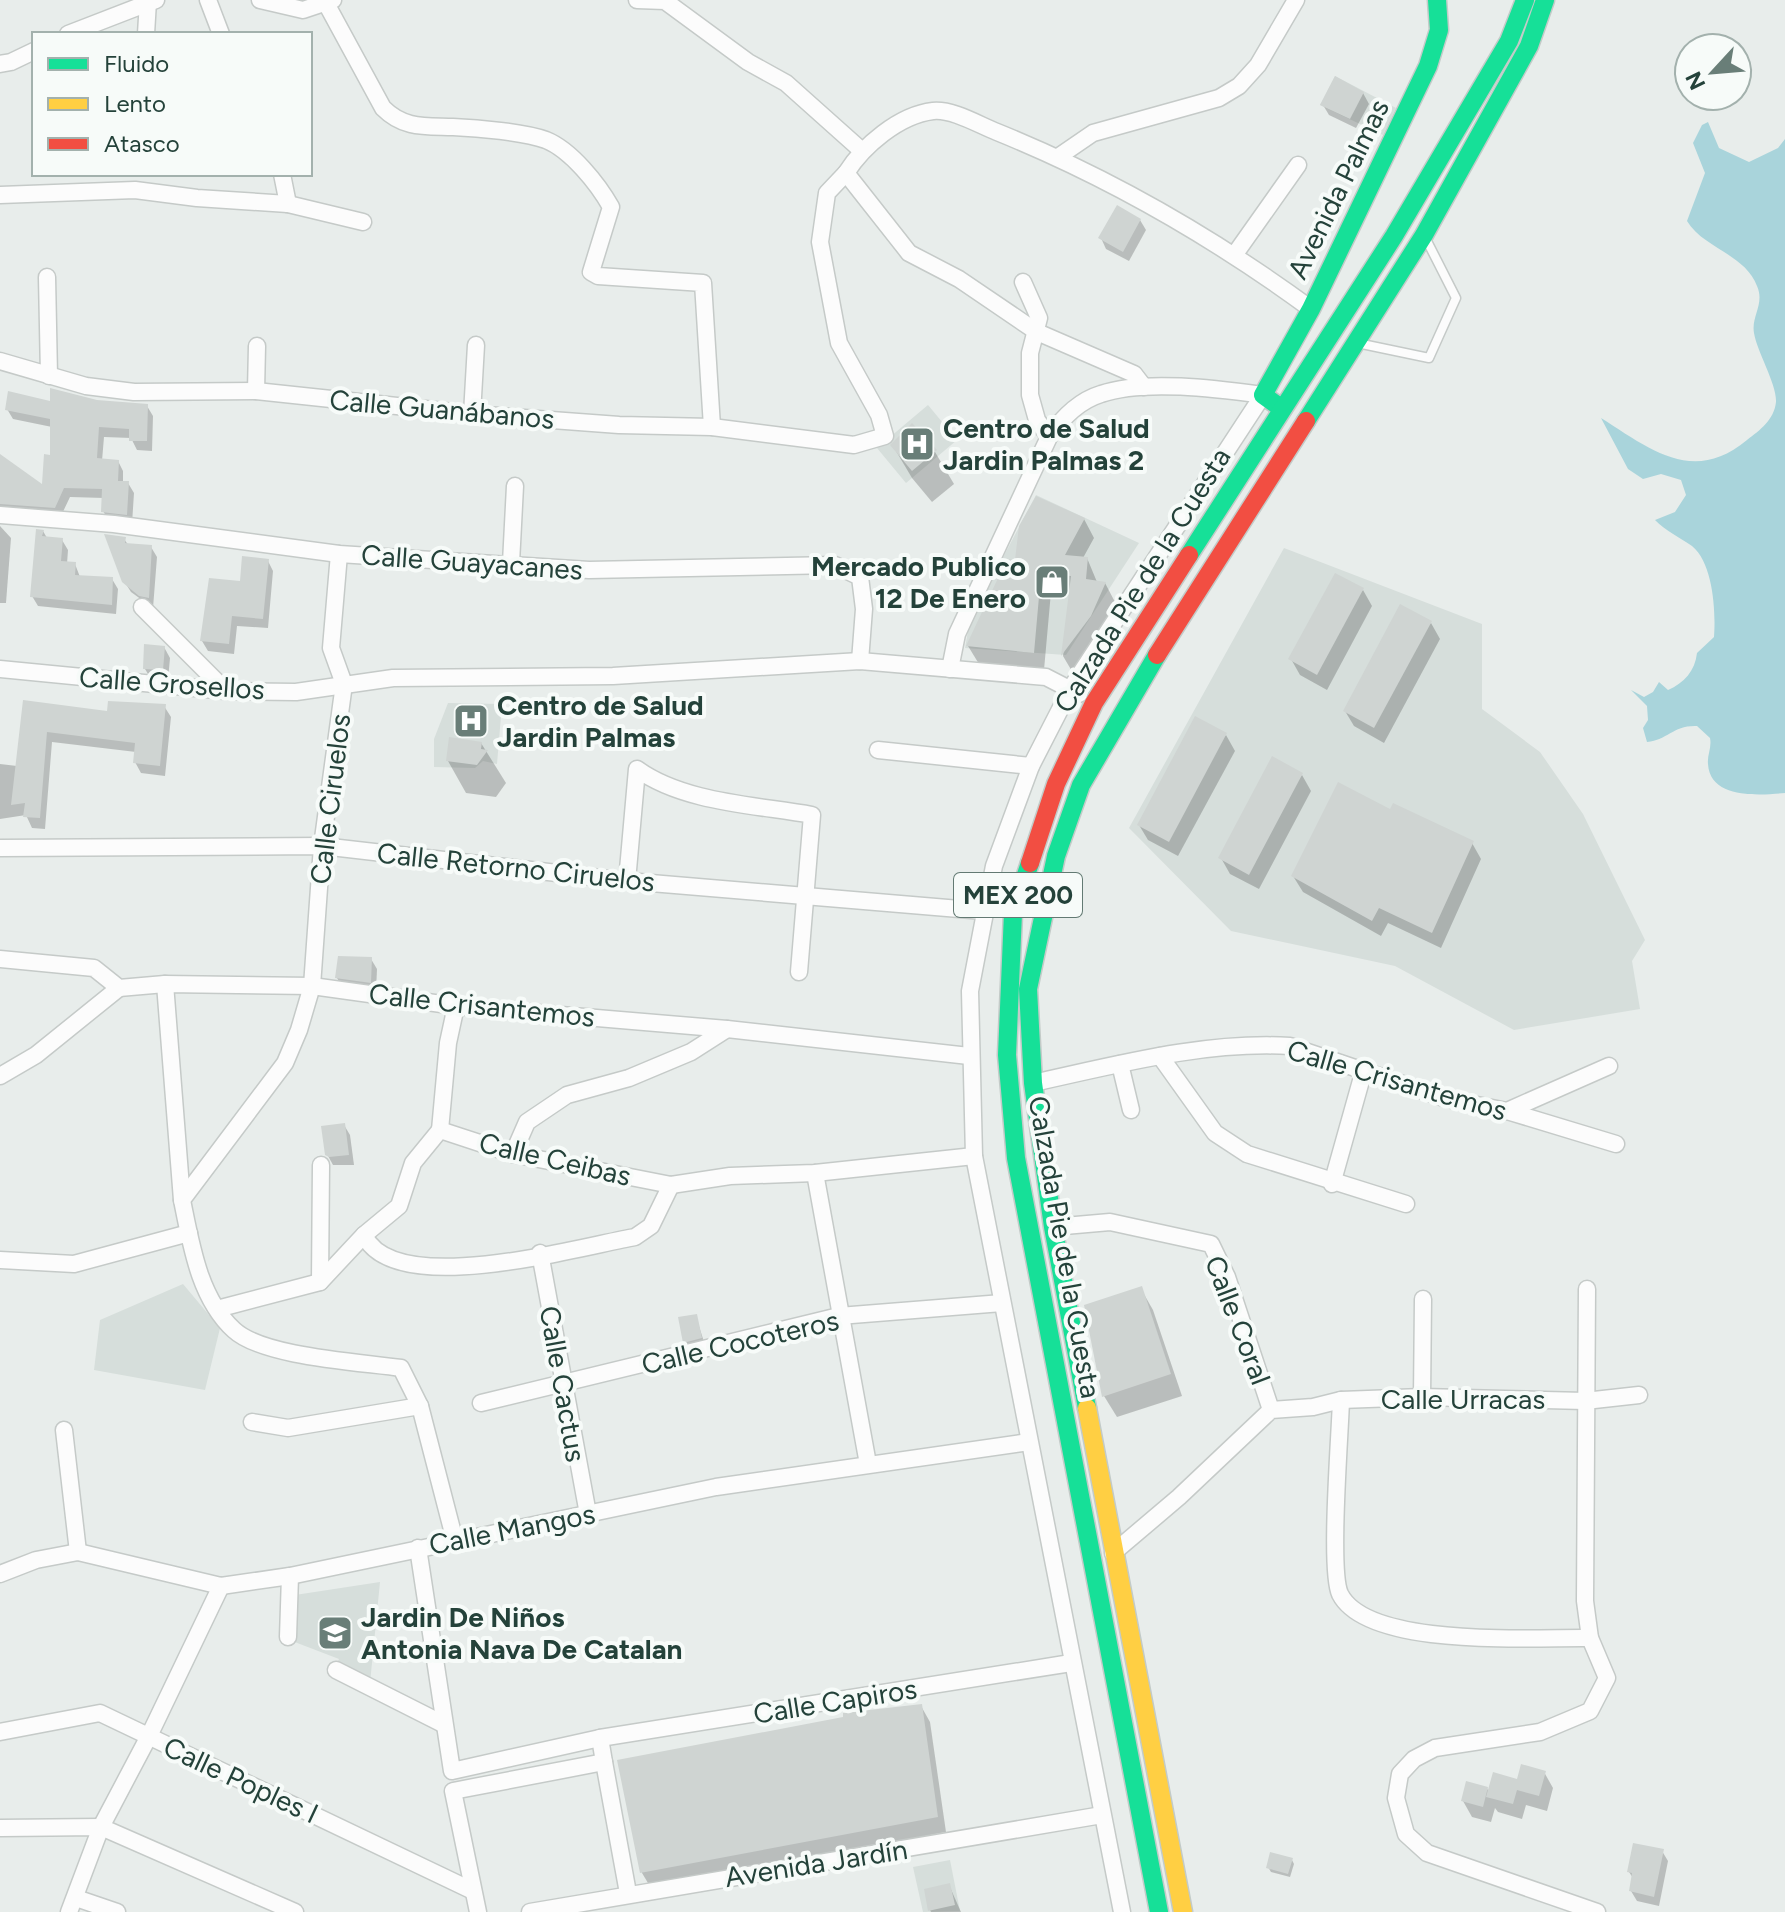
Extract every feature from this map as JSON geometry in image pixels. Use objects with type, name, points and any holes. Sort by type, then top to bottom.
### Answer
[{"type":"main road","name":"Avenida Palmas","points":[[1263,395],[1311,309],[1438,42],[1441,17],[1437,0]]},
{"type":"main road","name":"Calzada Pie de la Cuesta","points":[[1159,1912],[1016,1158],[1007,1055],[1013,913],[1056,784],[1094,703],[1394,236],[1509,41],[1525,0]]},
{"type":"main road","name":"Calzada Pie de la Cuesta","points":[[1183,1912],[1053,1227],[1033,1083],[1028,989],[1056,856],[1081,785],[1152,663],[1353,342],[1424,235],[1529,46],[1545,0]]},
{"type":"main road","points":[[1263,395],[1281,408]]},
{"type":"street","points":[[73,32],[156,0]]},
{"type":"street","points":[[208,0],[220,32]]},
{"type":"street","points":[[260,0],[303,10],[330,2],[383,108],[394,119],[409,126],[463,128],[546,140],[567,154],[611,207],[591,272],[598,276],[703,283],[712,427]]},
{"type":"street","points":[[637,0],[665,1],[748,62],[786,83],[861,150]]},
{"type":"street","points":[[1058,157],[1093,133],[1219,98],[1239,86],[1258,65],[1296,0]]},
{"type":"street","points":[[146,32],[148,1]]},
{"type":"street","points":[[0,64],[32,52]]},
{"type":"street","points":[[1144,387],[1134,374],[1037,332],[959,279],[909,253],[846,173],[861,150],[873,139],[934,111],[960,117],[1058,157],[1235,254],[1311,309]]},
{"type":"street","points":[[1235,254],[1298,165]]},
{"type":"street","name":"Calle Guanábanos","points":[[0,361],[86,386],[134,392],[256,391],[472,414],[619,425],[712,427],[854,445],[885,436],[879,415],[836,333],[820,242],[827,193],[846,173]]},
{"type":"street","points":[[282,176],[288,204]]},
{"type":"street","points":[[0,195],[135,182],[288,204],[363,222]]},
{"type":"street","points":[[47,277],[49,376]]},
{"type":"street","points":[[1023,282],[1039,318],[1030,353],[1030,395],[1037,420],[1049,437]]},
{"type":"street","points":[[472,414],[476,345]]},
{"type":"street","points":[[256,391],[257,346]]},
{"type":"street","points":[[950,669],[957,634],[1049,437],[1062,419],[1079,405],[1102,393],[1144,387],[1263,395],[1071,688],[1031,766],[1007,825],[983,911],[970,991],[969,1056],[974,1156],[1122,1912]]},
{"type":"street","points":[[511,563],[515,486]]},
{"type":"street","name":"Calle Guayacanes","points":[[0,515],[114,524],[339,554],[589,570],[835,565],[860,577],[864,609],[860,661]]},
{"type":"street","points":[[339,554],[331,648],[344,684]]},
{"type":"street","points":[[142,607],[226,691]]},
{"type":"street","name":"Calle Ciruelos","points":[[182,1200],[285,1063],[312,986],[322,846],[344,684],[393,678],[613,676],[860,661],[1046,677],[1094,703]]},
{"type":"street","name":"Calle Grosellos","points":[[0,669],[226,691],[296,692],[344,684]]},
{"type":"street","points":[[878,750],[1031,766]]},
{"type":"street","points":[[627,881],[637,769],[655,782],[693,793],[812,815],[799,972]]},
{"type":"street","name":"Calle Retorno Ciruelos","points":[[0,848],[322,846],[627,881],[983,911]]},
{"type":"street","points":[[0,959],[94,968],[119,988],[36,1055],[0,1076]]},
{"type":"street","points":[[165,984],[182,1200],[195,1262],[217,1309],[235,1332],[261,1344],[297,1354],[401,1368],[420,1406],[455,1541]]},
{"type":"street","name":"Calle Crisantemos","points":[[119,988],[165,984],[312,986],[456,1006],[727,1029],[969,1056]]},
{"type":"street","points":[[440,1130],[448,1043],[456,1006]]},
{"type":"street","points":[[513,1154],[527,1122],[567,1095],[642,1073],[691,1052],[727,1029]]},
{"type":"street","name":"Calle Crisantemos","points":[[1033,1083],[1160,1056],[1264,1045],[1290,1046],[1447,1099],[1507,1111],[1616,1144]]},
{"type":"street","points":[[1160,1056],[1215,1133],[1247,1154],[1332,1184],[1406,1204]]},
{"type":"street","points":[[1120,1064],[1131,1110]]},
{"type":"street","points":[[1507,1111],[1609,1066]]},
{"type":"street","points":[[1332,1184],[1364,1070]]},
{"type":"street","name":"Calle Ceibas","points":[[320,1282],[364,1235],[399,1206],[413,1163],[440,1130],[513,1154],[671,1185],[730,1176],[815,1173],[974,1156]]},
{"type":"street","points":[[217,1309],[320,1282],[321,1165]]},
{"type":"street","points":[[815,1173],[868,1464]]},
{"type":"street","points":[[364,1235],[370,1247],[384,1256],[437,1269],[475,1267],[635,1237],[651,1226],[671,1185]]},
{"type":"street","name":"Calle Coral","points":[[1053,1227],[1110,1222],[1211,1244],[1227,1277],[1271,1410]]},
{"type":"street","points":[[0,1260],[74,1264],[189,1233]]},
{"type":"street","name":"Calle Cactus","points":[[540,1253],[588,1514]]},
{"type":"street","points":[[1587,1289],[1585,1601],[1590,1638],[1607,1678],[1590,1711],[1540,1732],[1435,1748],[1414,1759],[1400,1774],[1396,1798],[1406,1834],[1427,1853],[1597,1912]]},
{"type":"street","points":[[1422,1397],[1423,1299]]},
{"type":"street","name":"Calle Cocoteros","points":[[481,1403],[839,1316],[1002,1303]]},
{"type":"street","name":"Calle Urracas","points":[[1271,1410],[1313,1407],[1341,1400],[1422,1397],[1585,1401],[1639,1395]]},
{"type":"street","name":"Calle Urracas","points":[[1341,1400],[1336,1578],[1351,1609],[1365,1618],[1428,1636],[1590,1638]]},
{"type":"street","points":[[252,1422],[288,1428],[420,1406]]},
{"type":"street","points":[[1113,1553],[1179,1497],[1271,1410]]},
{"type":"street","points":[[64,1430],[78,1552]]},
{"type":"street","name":"Calle Mangos","points":[[0,1574],[36,1560],[78,1552],[221,1586],[290,1576],[716,1487],[1029,1442]]},
{"type":"street","points":[[418,1548],[443,1724]]},
{"type":"street","points":[[288,1637],[290,1576]]},
{"type":"street","points":[[117,1912],[73,1905],[101,1827],[149,1736],[221,1586]]},
{"type":"street","name":"Calle Capiros","points":[[443,1724],[452,1771],[600,1738],[1071,1663]]},
{"type":"street","points":[[336,1670],[443,1724]]},
{"type":"street","name":"Calle Poples I","points":[[0,1732],[100,1713],[473,1891]]},
{"type":"street","points":[[600,1738],[628,1893]]},
{"type":"street","points":[[478,1912],[453,1791],[604,1762]]},
{"type":"street","name":"Avenida Jardín","points":[[530,1912],[1102,1815]]},
{"type":"street","points":[[0,1828],[101,1827],[295,1912]]},
{"type":"lane","points":[[1353,342],[1429,358],[1456,298],[1424,235]]},
{"type":"shaded area","points":[[1335,76],[1396,108],[1383,135],[1320,105]]},
{"type":"shaded area","name":"Centro de Salud Jardin Palmas 2","points":[[928,405],[957,440],[906,483],[877,448]]},
{"type":"shaded area","name":"Mercado Publico 12 De Enero","points":[[1036,495],[1139,543],[1066,655],[965,648],[970,620]]},
{"type":"shaded area","points":[[1284,548],[1482,624],[1482,709],[1540,752],[1583,814],[1645,940],[1632,961],[1640,1009],[1514,1030],[1395,966],[1231,931],[1129,828]]},
{"type":"shaded area","name":"Centro de Salud Jardin Palmas","points":[[448,703],[502,704],[497,764],[483,761],[475,768],[434,767],[434,739]]},
{"type":"shaded area","points":[[183,1284],[209,1315],[221,1324],[205,1390],[94,1370],[100,1320]]},
{"type":"shaded area","name":"Jardin De Niños Antonia Nava De Catalan","points":[[380,1582],[370,1683],[335,1667],[339,1659],[292,1641],[295,1595]]},
{"type":"shaded area","points":[[950,1860],[960,1911],[923,1912],[913,1867]]},
{"type":"water","points":[[1708,122],[1719,148],[1749,162],[1778,148],[1785,139],[1785,793],[1738,793],[1718,784],[1711,776],[1708,764],[1710,738],[1697,726],[1682,728],[1647,742],[1643,728],[1648,720],[1647,706],[1631,690],[1644,697],[1653,692],[1659,682],[1668,690],[1688,676],[1697,653],[1714,637],[1713,601],[1709,575],[1699,554],[1655,520],[1675,512],[1686,495],[1681,480],[1661,474],[1643,479],[1628,469],[1601,418],[1672,458],[1708,460],[1727,453],[1757,432],[1769,419],[1776,402],[1754,333],[1759,299],[1757,286],[1743,266],[1703,238],[1687,221],[1705,173],[1693,143],[1702,125]]},
{"type":"building","points":[[1335,76],[1364,92],[1350,119],[1320,105]]},
{"type":"building","points":[[1117,205],[1141,219],[1123,252],[1098,238]]},
{"type":"building","points":[[50,388],[97,400],[148,404],[147,441],[129,441],[129,429],[99,427],[97,458],[119,460],[118,481],[129,481],[127,515],[101,512],[102,489],[64,488],[55,508],[0,504],[0,454],[42,484],[44,454],[50,455],[50,419],[5,410],[8,391],[50,401]]},
{"type":"building","points":[[912,423],[937,450],[912,471],[890,445]]},
{"type":"building","name":"Mercado Publico 12 De Enero","points":[[1036,496],[1085,518],[1065,555],[1088,557],[1086,579],[1106,582],[1091,616],[1061,656],[1071,576],[1041,574],[1034,653],[966,646],[1007,559],[1015,560],[1019,526]]},
{"type":"building","points":[[36,529],[44,530],[42,536],[63,538],[61,561],[76,562],[75,575],[113,577],[112,605],[30,597]]},
{"type":"building","points":[[104,534],[126,537],[125,543],[152,545],[149,598],[139,596],[122,582]]},
{"type":"building","points":[[242,556],[269,559],[263,619],[232,616],[229,644],[200,641],[209,578],[240,581]]},
{"type":"building","points":[[1335,573],[1364,588],[1317,675],[1288,659]]},
{"type":"building","points":[[1400,604],[1432,621],[1374,728],[1343,711]]},
{"type":"building","points":[[144,644],[165,646],[163,670],[143,669]]},
{"type":"building","points":[[23,700],[107,711],[108,701],[166,704],[160,766],[133,763],[135,743],[47,732],[40,818],[23,817],[25,803],[11,805]]},
{"type":"building","points":[[1195,716],[1227,733],[1169,842],[1137,825]]},
{"type":"building","points":[[449,737],[482,742],[481,749],[488,750],[477,765],[446,761]]},
{"type":"building","points":[[1272,756],[1303,773],[1249,875],[1218,858]]},
{"type":"building","points":[[1338,782],[1390,809],[1393,803],[1474,841],[1432,933],[1379,908],[1372,921],[1291,876]]},
{"type":"building","points":[[338,956],[372,957],[371,983],[335,978]]},
{"type":"building","points":[[345,1123],[349,1155],[325,1155],[321,1126]]},
{"type":"building","points":[[1142,1286],[1171,1374],[1102,1397],[1084,1305]]},
{"type":"building","points":[[697,1314],[702,1338],[683,1343],[678,1317]]},
{"type":"building","points":[[922,1704],[938,1817],[640,1873],[617,1760],[843,1717],[843,1713]]},
{"type":"building","points":[[1521,1764],[1546,1771],[1539,1796],[1517,1790],[1513,1804],[1486,1797],[1493,1772],[1517,1779]]},
{"type":"building","points":[[1466,1781],[1488,1787],[1483,1807],[1461,1801]]},
{"type":"building","points":[[1633,1843],[1664,1849],[1654,1897],[1629,1891],[1632,1873],[1627,1872]]},
{"type":"building","points":[[1270,1852],[1293,1858],[1288,1874],[1266,1868]]},
{"type":"building","points":[[950,1883],[955,1905],[928,1911],[924,1889]]},
{"type":"traffic: fast","points":[[1281,408],[1263,395],[1311,309],[1428,66],[1439,30],[1437,0]]},
{"type":"traffic: fast","points":[[1189,555],[1394,236],[1509,41],[1525,0]]},
{"type":"traffic: fast","points":[[1306,421],[1424,235],[1529,46],[1545,0]]},
{"type":"traffic: fast","points":[[1087,1408],[1053,1227],[1033,1083],[1028,989],[1056,856],[1081,785],[1157,655]]},
{"type":"traffic: fast","points":[[1030,863],[1013,913],[1007,1055],[1016,1158],[1159,1912]]},
{"type":"traffic: slow","points":[[1087,1408],[1183,1912]]},
{"type":"traffic: jam","points":[[1157,655],[1306,421]]},
{"type":"traffic: jam","points":[[1030,863],[1056,784],[1094,703],[1189,555]]},
{"type":"place","name":"Centro de Salud Jardin Palmas 2","points":[[917,444]]},
{"type":"place","name":"Mercado Publico 12 De Enero","points":[[1052,582]]},
{"type":"place","name":"Centro de Salud Jardin Palmas","points":[[471,721]]},
{"type":"place","name":"Jardin De Niños Antonia Nava De Catalan","points":[[335,1633]]}]
